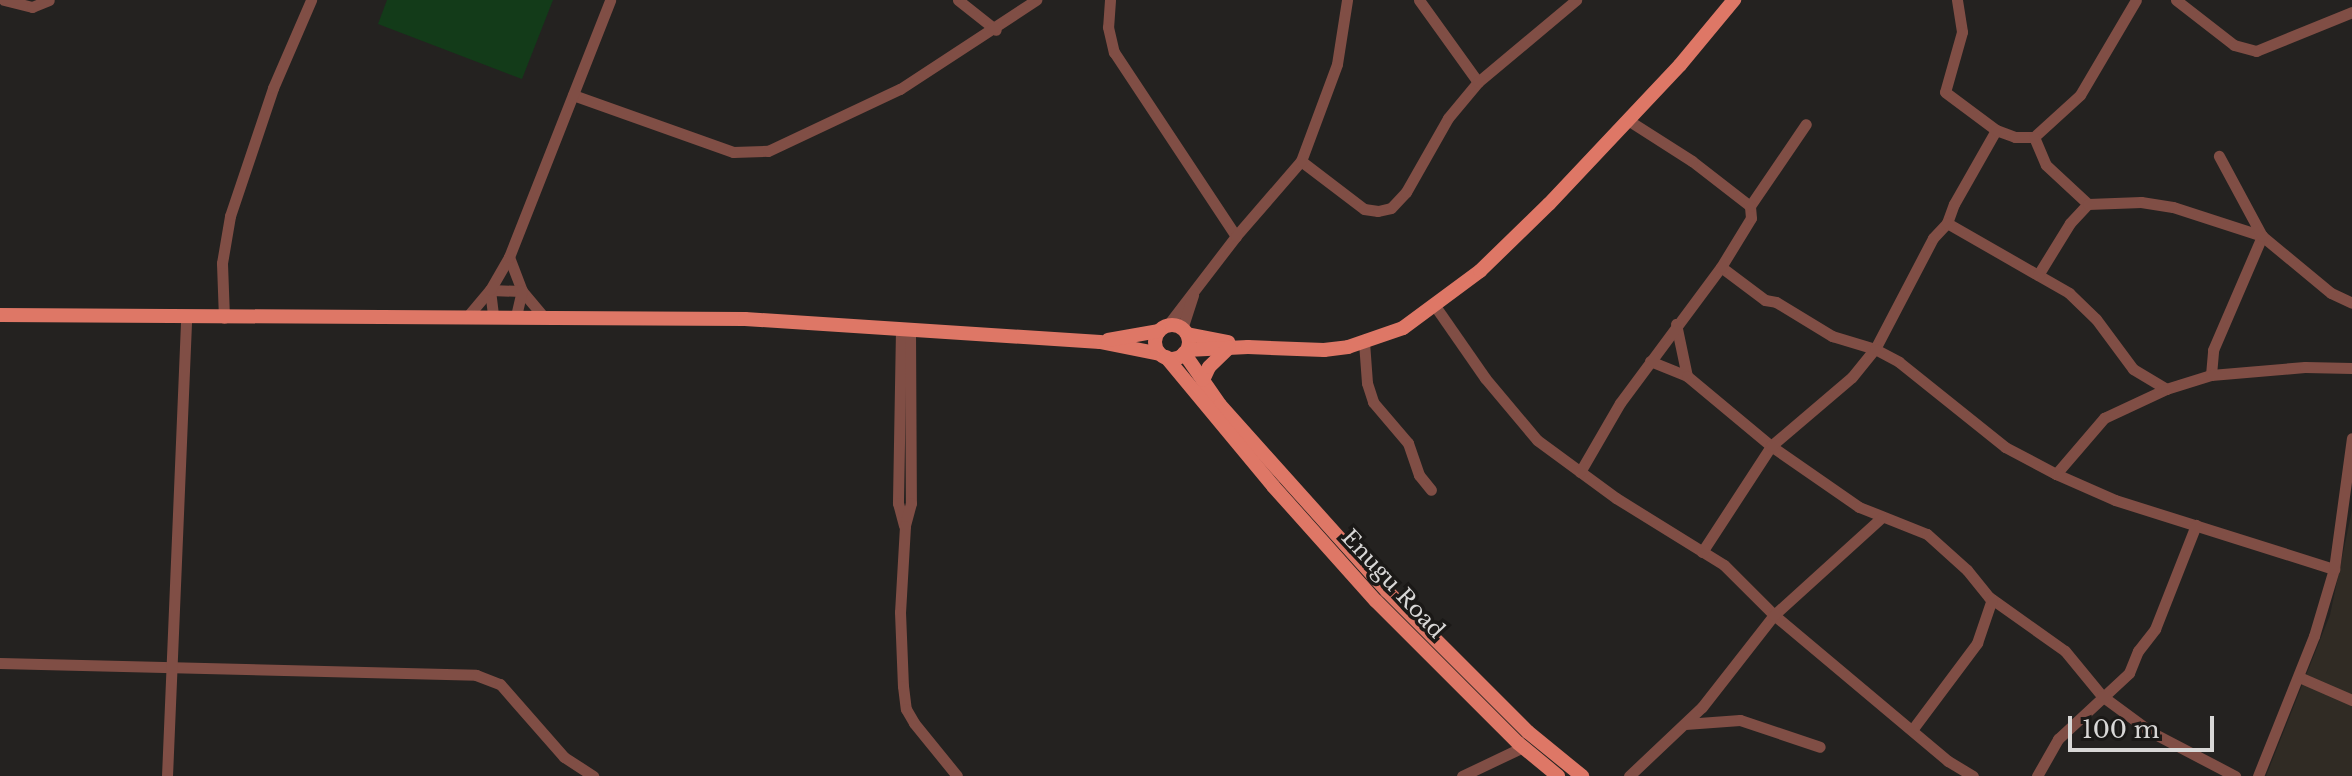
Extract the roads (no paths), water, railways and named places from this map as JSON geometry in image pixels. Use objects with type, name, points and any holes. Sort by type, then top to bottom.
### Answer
[{"type":"main road","points":[[0,315],[745,319],[1100,342],[1176,358],[1186,351],[1229,348],[1324,350],[1364,342],[1403,328],[1480,271],[1628,120],[1734,0]]},
{"type":"main road","points":[[1163,328],[1155,342],[1163,355]]},
{"type":"main road","points":[[1100,342],[1163,328],[1248,347]]},
{"type":"main road","points":[[1184,331],[1186,351],[1203,380],[1282,476],[1387,591],[1528,732],[1582,776]]},
{"type":"main road","points":[[1203,380],[1209,367],[1229,348]]},
{"type":"main road","name":"Enugu Road","points":[[1163,355],[1376,601],[1523,747],[1558,776]]},
{"type":"street","points":[[4,0],[32,7],[49,0]]},
{"type":"street","points":[[224,318],[222,263],[230,216],[273,88],[311,0]]},
{"type":"street","points":[[467,317],[490,290],[509,257],[610,0]]},
{"type":"street","points":[[958,0],[996,30]]},
{"type":"street","points":[[573,95],[733,152],[768,151],[900,89],[996,30],[1036,0]]},
{"type":"street","points":[[1110,0],[1108,27],[1114,52],[1236,236]]},
{"type":"street","points":[[1163,328],[1301,161],[1337,64],[1347,0]]},
{"type":"street","points":[[1419,0],[1478,82]]},
{"type":"street","points":[[1301,161],[1364,209],[1378,211],[1391,208],[1406,192],[1448,118],[1478,82],[1576,0]]},
{"type":"street","points":[[1957,0],[1962,32],[1945,92],[1996,130],[2015,137],[2034,137],[2080,95],[2136,0]]},
{"type":"street","points":[[2176,0],[2234,45],[2256,51],[2352,12]]},
{"type":"street","points":[[1628,120],[1692,161],[1750,206]]},
{"type":"street","points":[[1580,472],[1650,361],[1721,267],[1751,218],[1750,206],[1806,124]]},
{"type":"street","points":[[1702,552],[1771,446],[1852,377],[1875,349],[1933,238],[1947,223],[1954,204],[1996,130]]},
{"type":"street","points":[[2034,137],[2046,165],[2088,204]]},
{"type":"street","points":[[2219,156],[2262,236]]},
{"type":"street","points":[[2038,275],[2070,223],[2088,204],[2141,202],[2173,207],[2262,236],[2331,293],[2352,303]]},
{"type":"street","points":[[1947,223],[2069,293],[2096,319],[2133,369],[2166,389]]},
{"type":"street","points":[[2211,375],[2213,350],[2262,236]]},
{"type":"street","points":[[509,257],[522,291],[543,316]]},
{"type":"street","points":[[1721,267],[1765,300],[1776,302],[1832,336],[1875,349],[1899,362],[2005,447],[2056,474],[2115,500],[2334,569]]},
{"type":"street","points":[[490,290],[522,291]]},
{"type":"street","points":[[490,290],[493,316]]},
{"type":"street","points":[[516,316],[522,291]]},
{"type":"street","points":[[1184,331],[1193,294]]},
{"type":"street","points":[[1435,306],[1485,378],[1537,440],[1580,472],[1724,565],[1774,615],[1912,730],[1973,776]]},
{"type":"street","points":[[167,776],[186,317]]},
{"type":"street","points":[[1676,324],[1687,376]]},
{"type":"street","points":[[905,329],[898,503],[905,526],[900,612],[906,709],[957,776]]},
{"type":"street","points":[[1364,342],[1367,383],[1373,402],[1408,443],[1419,475],[1431,490]]},
{"type":"street","points":[[1650,361],[1687,376],[1771,446],[1881,518],[1927,534],[1967,570],[1992,599],[2065,651],[2102,696],[2151,732],[2235,776]]},
{"type":"street","points":[[2056,474],[2104,418],[2166,389],[2211,375],[2305,367],[2352,368]]},
{"type":"street","points":[[2258,776],[2299,677],[2334,569],[2351,471],[2352,438]]},
{"type":"street","points":[[1629,776],[1684,725],[1774,615],[1881,518]]},
{"type":"street","points":[[2037,776],[2058,739],[2129,673],[2138,651],[2155,629],[2196,525]]},
{"type":"street","points":[[1912,730],[1977,643],[1992,599]]},
{"type":"street","points":[[0,663],[493,678],[508,691],[574,772],[593,776]]},
{"type":"street","points":[[2299,677],[2352,700]]},
{"type":"street","points":[[1684,725],[1740,720],[1820,747]]},
{"type":"street","points":[[1462,776],[1523,747]]}]
